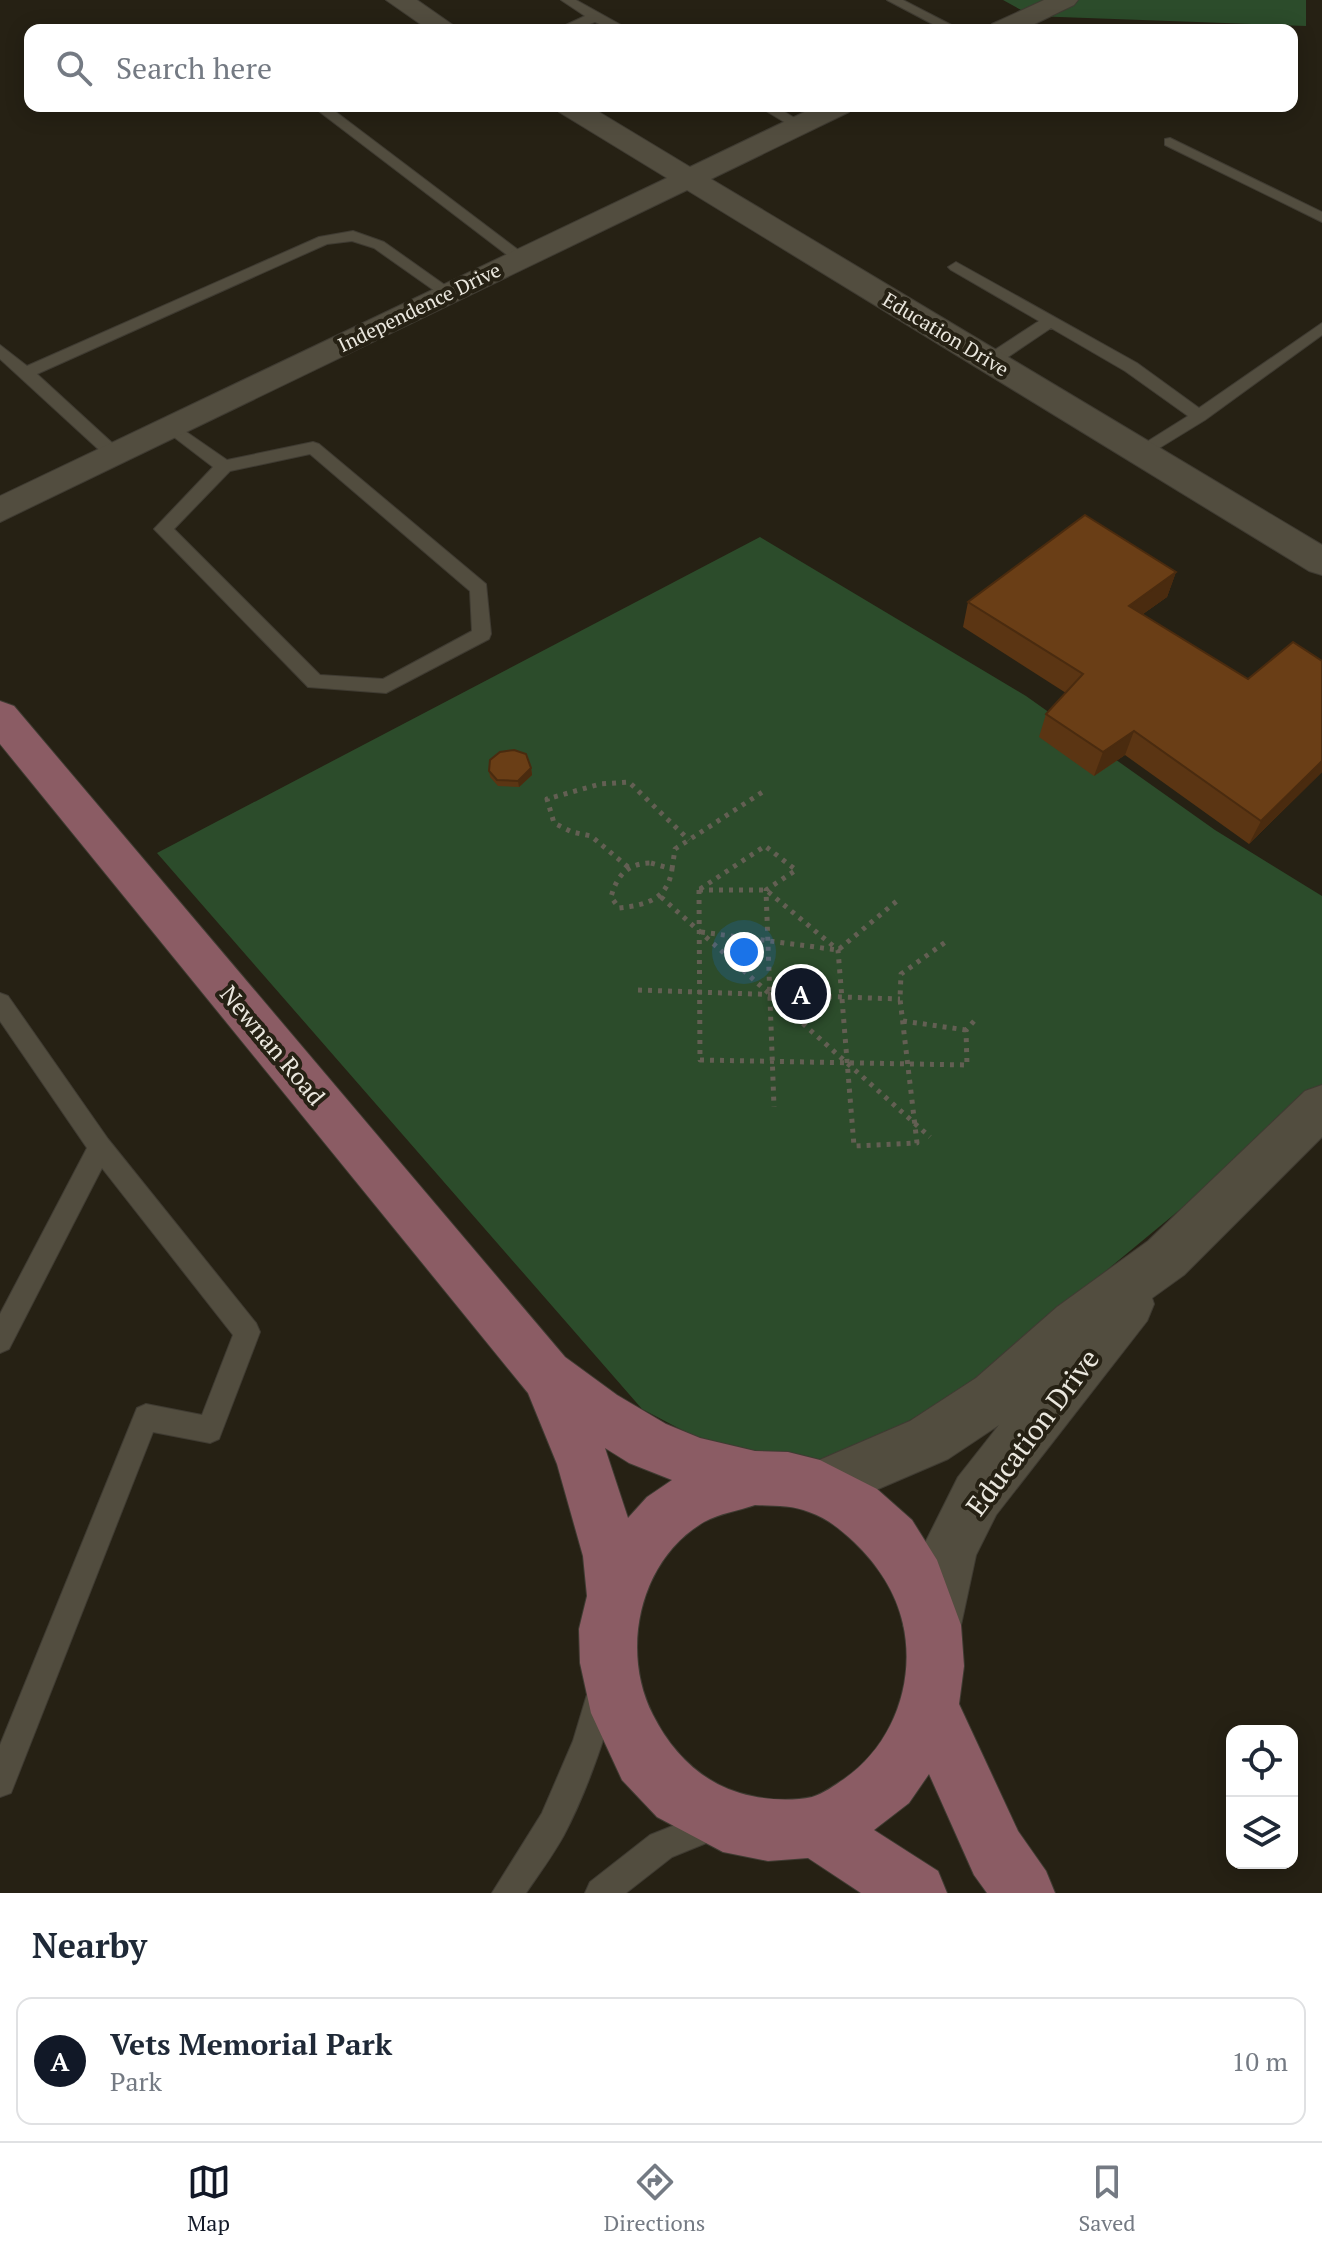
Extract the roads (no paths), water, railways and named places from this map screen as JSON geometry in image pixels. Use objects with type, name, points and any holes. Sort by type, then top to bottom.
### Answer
[{"type":"main road","name":"Newnan Road","points":[[0,716],[546,1375],[598,1414],[648,1444],[700,1465],[755,1478],[788,1479],[820,1487],[858,1508],[892,1540],[917,1580],[932,1625],[935,1666],[929,1706],[914,1748],[888,1783],[854,1810],[815,1827],[768,1830],[723,1821],[678,1796],[643,1759],[620,1713],[609,1663],[608,1629],[615,1596],[611,1556],[584,1463],[546,1375]]},
{"type":"main road","points":[[615,1596],[636,1549],[668,1512],[709,1488],[755,1478]]},
{"type":"main road","points":[[929,1706],[996,1853],[1024,1893]]},
{"type":"main road","points":[[815,1827],[916,1893]]},
{"type":"street","points":[[399,0],[437,24]]},
{"type":"street","points":[[1014,24],[1065,0]]},
{"type":"street","name":"Education Drive","points":[[579,112],[1322,562]]},
{"type":"street","name":"Independence Drive","points":[[0,510],[826,112]]},
{"type":"street","name":"Education Drive","points":[[932,1625],[950,1549],[977,1496],[1166,1258],[1322,1106]]},
{"type":"street","name":"Education Drive","points":[[820,1487],[929,1440],[995,1397],[1075,1325],[1166,1258]]},
{"type":"lane","points":[[567,0],[610,24]]},
{"type":"lane","points":[[893,0],[942,24]]},
{"type":"lane","points":[[577,24],[595,17]]},
{"type":"lane","points":[[327,112],[520,258]]},
{"type":"lane","points":[[776,112],[799,125]]},
{"type":"lane","points":[[1170,142],[1322,218]]},
{"type":"lane","points":[[26,373],[324,240],[353,236],[379,245],[448,293]]},
{"type":"lane","points":[[956,267],[1131,367],[1199,416]]},
{"type":"lane","points":[[990,361],[1050,321]]},
{"type":"lane","points":[[1143,452],[1322,328]]},
{"type":"lane","points":[[0,350],[115,455]]},
{"type":"lane","points":[[172,427],[224,466],[313,448],[479,589],[482,634],[386,686],[315,682],[163,529],[224,466]]},
{"type":"lane","points":[[0,1003],[100,1147],[247,1332],[210,1430],[146,1417],[0,1782]]},
{"type":"lane","points":[[0,1340],[100,1147]]},
{"type":"lane","points":[[508,1893],[553,1824],[588,1742],[609,1663]]},
{"type":"lane","points":[[601,1893],[661,1846],[723,1821]]},
{"type":"place","name":"Vets Memorial Park","points":[[801,994]]}]
